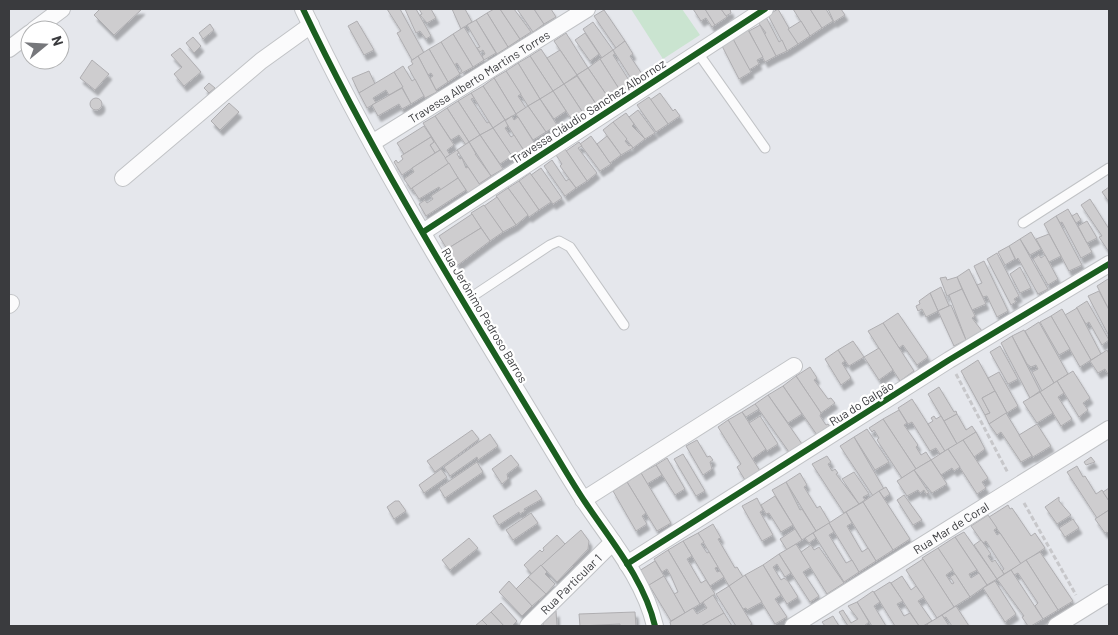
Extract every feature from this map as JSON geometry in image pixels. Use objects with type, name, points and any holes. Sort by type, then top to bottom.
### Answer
[{"type":"street","points":[[47,20],[62,9]]},
{"type":"street","name":"Travessa Alberto Martins Torres","points":[[372,143],[587,9]]},
{"type":"street","name":"Travessa Cláudio Sanchez Albornoz","points":[[422,232],[765,9]]},
{"type":"street","points":[[123,178],[261,61],[310,14]]},
{"type":"street","name":"Rua Jerônimo Pedroso Barros","points":[[310,14],[372,143],[422,232],[583,500],[628,564],[638,581],[652,613],[655,626]]},
{"type":"street","points":[[9,49],[20,41]]},
{"type":"street","name":"Rua do Galpão","points":[[628,564],[949,360],[1109,264]]},
{"type":"street","points":[[583,500],[794,366]]},
{"type":"street","name":"Rua Mar de Coral","points":[[793,626],[1109,429]]},
{"type":"street","name":"Rua Particular 1","points":[[528,626],[613,542]]},
{"type":"street","points":[[1056,626],[1109,593]]},
{"type":"lane","points":[[698,53],[765,148]]},
{"type":"lane","points":[[1023,223],[1109,168]]},
{"type":"lane","points":[[464,302],[559,241],[570,247],[624,325]]},
{"type":"green space","points":[[631,9],[682,9],[700,35],[663,59]]},
{"type":"building","points":[[100,9],[142,9],[114,35],[94,15]]},
{"type":"building","points":[[387,9],[400,9],[424,53],[412,60],[397,33],[401,31]]},
{"type":"building","points":[[405,9],[416,9],[431,36],[426,39],[420,31],[416,33]]},
{"type":"building","points":[[419,9],[431,9],[436,18],[427,23],[420,15],[422,14]]},
{"type":"building","points":[[452,9],[465,9],[472,22],[461,29]]},
{"type":"building","points":[[494,9],[500,9],[520,39],[508,47],[487,13]]},
{"type":"building","points":[[500,9],[514,9],[531,32],[520,39]]},
{"type":"building","points":[[517,9],[534,9],[544,24],[533,32]]},
{"type":"building","points":[[534,9],[551,9],[556,17],[544,24]]},
{"type":"building","points":[[693,9],[705,9],[715,25],[712,27],[706,18],[701,21]]},
{"type":"building","points":[[705,9],[721,9],[727,17],[715,25]]},
{"type":"building","points":[[721,9],[730,9],[731,13],[726,16]]},
{"type":"building","points":[[778,9],[798,44],[787,51],[768,15]]},
{"type":"building","points":[[793,9],[810,9],[822,28],[810,36]]},
{"type":"building","points":[[810,9],[826,9],[833,21],[822,28]]},
{"type":"building","points":[[828,9],[841,9],[845,15],[834,22]]},
{"type":"building","points":[[604,10],[625,41],[616,48],[594,16]]},
{"type":"building","points":[[487,13],[508,47],[497,54],[476,20]]},
{"type":"building","points":[[766,17],[779,42],[782,40],[787,51],[776,56],[764,34],[766,33],[758,22]]},
{"type":"building","points":[[476,20],[496,53],[484,60],[482,56],[485,54],[483,50],[480,52],[477,48],[480,47],[467,25]]},
{"type":"building","points":[[357,21],[374,50],[364,55],[348,26]]},
{"type":"building","points":[[801,21],[810,36],[798,44],[788,29]]},
{"type":"building","points":[[593,22],[613,50],[602,58],[583,29]]},
{"type":"building","points":[[210,24],[214,30],[203,39],[199,33]]},
{"type":"building","points":[[760,25],[776,56],[765,62],[749,31]]},
{"type":"building","points":[[464,27],[484,60],[473,67],[453,34]]},
{"type":"building","points":[[748,30],[763,57],[757,60],[759,64],[749,70],[733,39]]},
{"type":"building","points":[[566,33],[588,68],[577,75],[554,41]]},
{"type":"building","points":[[585,33],[599,54],[590,61],[575,40]]},
{"type":"building","points":[[453,34],[473,67],[460,74],[462,71],[457,63],[454,65],[441,42]]},
{"type":"building","points":[[193,37],[201,46],[194,53],[186,43]]},
{"type":"building","points":[[733,39],[751,72],[739,79],[722,46]]},
{"type":"building","points":[[625,41],[633,54],[630,56],[644,77],[634,83],[613,50]]},
{"type":"building","points":[[441,42],[460,74],[448,82],[429,49]]},
{"type":"building","points":[[180,48],[201,72],[184,86],[174,74],[182,67],[171,55]]},
{"type":"building","points":[[429,49],[448,82],[436,90],[430,78],[433,76],[431,73],[428,75],[418,56]]},
{"type":"building","points":[[541,49],[564,84],[553,91],[530,56]]},
{"type":"building","points":[[560,50],[577,75],[564,84],[547,58]]},
{"type":"building","points":[[613,50],[615,54],[613,55],[632,85],[621,92],[600,59]]},
{"type":"building","points":[[418,56],[437,92],[425,98],[408,67],[413,64],[411,61]]},
{"type":"building","points":[[530,56],[553,91],[540,99],[518,63]]},
{"type":"building","points":[[600,59],[621,92],[610,100],[588,68]]},
{"type":"building","points":[[92,60],[109,74],[95,90],[80,78]]},
{"type":"building","points":[[518,63],[540,99],[528,106],[506,71]]},
{"type":"building","points":[[403,66],[412,81],[415,79],[424,96],[411,104],[394,72]]},
{"type":"building","points":[[588,68],[610,100],[598,107],[577,75]]},
{"type":"building","points":[[369,71],[375,84],[359,93],[352,78]]},
{"type":"building","points":[[506,71],[521,94],[518,96],[526,108],[516,114],[494,78]]},
{"type":"building","points":[[394,72],[403,87],[389,95],[386,90],[373,98],[376,103],[367,108],[359,93]]},
{"type":"building","points":[[577,76],[598,107],[585,116],[564,84]]},
{"type":"building","points":[[494,78],[516,114],[505,120],[483,86]]},
{"type":"building","points":[[209,83],[215,88],[209,93],[204,88]]},
{"type":"building","points":[[564,84],[585,116],[574,123],[553,91]]},
{"type":"building","points":[[483,86],[505,120],[493,128],[471,93]]},
{"type":"building","points":[[402,88],[411,104],[402,109],[399,104],[378,116],[372,105]]},
{"type":"building","points":[[553,91],[566,111],[554,119],[540,99]]},
{"type":"building","points":[[471,93],[474,98],[471,99],[487,123],[489,122],[493,128],[480,135],[458,101]]},
{"type":"building","points":[[660,93],[673,111],[675,109],[680,116],[668,124],[650,100]]},
{"type":"building","points":[[649,97],[668,124],[656,132],[637,105]]},
{"type":"building","points":[[96,98],[102,104],[96,110],[90,104]]},
{"type":"building","points":[[540,99],[557,125],[546,132],[528,106]]},
{"type":"building","points":[[458,101],[480,135],[469,142],[447,108]]},
{"type":"building","points":[[229,103],[239,112],[220,130],[211,121]]},
{"type":"building","points":[[528,106],[546,132],[533,140],[516,114]]},
{"type":"building","points":[[447,108],[469,142],[466,145],[459,135],[451,140],[435,116]]},
{"type":"building","points":[[638,110],[655,133],[645,139],[629,117]]},
{"type":"building","points":[[626,113],[634,124],[632,126],[645,139],[633,148],[613,122]]},
{"type":"building","points":[[435,116],[454,145],[447,150],[450,155],[445,158],[423,123]]},
{"type":"building","points":[[512,116],[514,120],[518,117],[537,147],[526,154],[505,121]]},
{"type":"building","points":[[505,120],[508,126],[505,128],[511,137],[514,135],[526,154],[515,161],[493,128]]},
{"type":"building","points":[[613,122],[627,139],[625,141],[633,148],[621,155],[603,130]]},
{"type":"building","points":[[424,126],[440,150],[435,153],[430,145],[434,142],[431,137],[404,154],[397,143]]},
{"type":"building","points":[[493,128],[512,156],[500,164],[480,135]]},
{"type":"building","points":[[480,135],[503,169],[491,176],[469,142]]},
{"type":"building","points":[[591,136],[611,164],[600,171],[580,144]]},
{"type":"building","points":[[607,136],[621,155],[610,163],[597,144]]},
{"type":"building","points":[[431,137],[434,142],[430,145],[435,153],[402,175],[394,162],[396,160],[398,163],[403,159],[401,156]]},
{"type":"building","points":[[469,142],[491,176],[479,184],[457,150]]},
{"type":"building","points":[[579,142],[582,146],[578,148],[597,173],[587,181],[566,151]]},
{"type":"building","points":[[565,149],[587,181],[576,188],[560,166],[562,164],[556,155]]},
{"type":"building","points":[[440,150],[449,163],[411,189],[404,179],[414,172],[412,168]]},
{"type":"building","points":[[457,150],[460,159],[462,158],[466,168],[468,167],[480,185],[468,193],[445,158]]},
{"type":"building","points":[[552,160],[566,181],[569,179],[576,188],[565,196],[544,166]]},
{"type":"building","points":[[449,163],[458,178],[441,190],[439,187],[419,199],[412,188]]},
{"type":"building","points":[[541,168],[562,198],[553,204],[531,175]]},
{"type":"building","points":[[530,173],[551,202],[539,210],[519,181]]},
{"type":"building","points":[[458,178],[466,190],[426,216],[419,204],[425,200],[427,203],[433,199],[431,196]]},
{"type":"building","points":[[519,181],[539,210],[529,217],[508,188]]},
{"type":"building","points":[[1109,187],[1109,202],[1102,192]]},
{"type":"building","points":[[508,188],[528,215],[516,225],[496,196]]},
{"type":"building","points":[[497,197],[516,225],[503,232],[484,206]]},
{"type":"building","points":[[1090,199],[1109,229],[1109,252],[1099,237],[1102,236],[1081,205]]},
{"type":"building","points":[[484,205],[503,232],[490,241],[471,213]]},
{"type":"building","points":[[1068,209],[1092,252],[1081,258],[1062,222],[1060,223],[1056,216]]},
{"type":"building","points":[[1077,213],[1081,220],[1076,223],[1072,216]]},
{"type":"building","points":[[472,214],[481,228],[447,249],[439,236]]},
{"type":"building","points":[[1056,216],[1082,265],[1069,271],[1044,224]]},
{"type":"building","points":[[1087,221],[1097,238],[1087,243],[1078,226]]},
{"type":"building","points":[[481,228],[490,241],[458,265],[447,249]]},
{"type":"building","points":[[1031,232],[1041,249],[1030,255],[1020,239]]},
{"type":"building","points":[[1049,234],[1061,256],[1049,262],[1036,239]]},
{"type":"building","points":[[1020,239],[1048,289],[1038,294],[1009,246]]},
{"type":"building","points":[[1009,246],[1015,259],[1005,265],[998,252]]},
{"type":"building","points":[[997,253],[1019,296],[1014,299],[1016,302],[1011,305],[987,259]]},
{"type":"building","points":[[1039,255],[1041,258],[1045,255],[1058,279],[1048,285],[1033,259]]},
{"type":"building","points":[[984,261],[1008,311],[997,317],[987,296],[983,297],[977,285],[982,283],[974,266]]},
{"type":"building","points":[[1020,267],[1031,288],[1020,293],[1010,274]]},
{"type":"building","points":[[969,269],[986,304],[972,310],[957,277]]},
{"type":"building","points":[[946,277],[947,280],[957,277],[962,289],[947,296],[940,278]]},
{"type":"building","points":[[1108,279],[1109,281],[1109,310],[1097,286]]},
{"type":"building","points":[[941,287],[949,306],[938,311],[930,293]]},
{"type":"building","points":[[962,289],[975,316],[972,318],[982,331],[966,340],[949,295]]},
{"type":"building","points":[[1099,291],[1109,310],[1109,336],[1088,296]]},
{"type":"building","points":[[930,293],[938,311],[926,317],[922,309],[918,311],[916,306],[920,304],[919,301]]},
{"type":"building","points":[[1087,301],[1109,340],[1102,345],[1089,322],[1086,324],[1076,308]]},
{"type":"building","points":[[951,305],[966,340],[954,346],[938,311]]},
{"type":"building","points":[[1077,308],[1101,354],[1091,360],[1065,315]]},
{"type":"building","points":[[1062,309],[1091,360],[1080,367],[1051,316]]},
{"type":"building","points":[[898,313],[928,357],[917,365],[903,345],[899,348],[883,323]]},
{"type":"building","points":[[1051,316],[1070,349],[1059,355],[1040,322]]},
{"type":"building","points":[[1039,322],[1068,374],[1054,383],[1025,331]]},
{"type":"building","points":[[883,323],[914,371],[900,381],[868,331]]},
{"type":"building","points":[[1024,330],[1054,383],[1042,391],[1032,372],[1038,369],[1036,365],[1031,367],[1027,364],[1012,336]]},
{"type":"building","points":[[1012,336],[1040,391],[1030,398],[1001,343]]},
{"type":"building","points":[[853,341],[864,357],[849,366],[838,350]]},
{"type":"building","points":[[1000,346],[1018,379],[1008,384],[990,352]]},
{"type":"building","points":[[879,348],[893,370],[879,380],[864,357]]},
{"type":"building","points":[[838,350],[845,361],[842,363],[851,378],[841,385],[825,359]]},
{"type":"building","points":[[1107,350],[1109,354],[1109,376],[1105,369],[1098,373],[1090,361]]},
{"type":"building","points":[[978,360],[995,391],[982,398],[990,413],[985,415],[961,371]]},
{"type":"building","points":[[810,367],[817,378],[814,380],[828,399],[831,398],[835,403],[821,413],[796,376]]},
{"type":"building","points":[[1073,371],[1090,398],[1083,403],[1088,410],[1079,417],[1057,381]]},
{"type":"building","points":[[999,372],[1018,406],[1007,413],[988,378]]},
{"type":"building","points":[[796,376],[821,413],[820,416],[826,425],[828,424],[830,427],[817,435],[783,386]]},
{"type":"building","points":[[1057,381],[1064,393],[1058,397],[1072,419],[1061,426],[1040,392]]},
{"type":"building","points":[[783,386],[802,414],[788,423],[768,395]]},
{"type":"building","points":[[939,387],[957,414],[944,421],[928,394]]},
{"type":"building","points":[[995,391],[1007,413],[989,424],[985,415],[990,413],[982,398]]},
{"type":"building","points":[[1040,392],[1053,413],[1037,423],[1023,402]]},
{"type":"building","points":[[768,395],[802,444],[789,452],[755,404]]},
{"type":"building","points":[[912,399],[945,451],[940,454],[936,448],[930,451],[912,422],[908,424],[898,408]]},
{"type":"building","points":[[755,404],[759,409],[746,417],[742,412]]},
{"type":"building","points":[[899,410],[907,423],[904,425],[918,445],[916,447],[921,455],[926,452],[931,460],[916,469],[883,419]]},
{"type":"building","points":[[742,412],[766,449],[752,459],[728,420]]},
{"type":"building","points":[[1006,413],[1032,456],[1021,462],[1001,432],[997,435],[989,424]]},
{"type":"building","points":[[957,414],[966,430],[972,426],[976,432],[957,444],[944,421]]},
{"type":"building","points":[[760,416],[778,444],[767,451],[749,423]]},
{"type":"building","points":[[934,416],[936,419],[941,416],[957,444],[945,451],[928,424],[933,421],[931,418]]},
{"type":"building","points":[[883,419],[916,469],[902,478],[877,440],[879,438],[874,430],[872,432],[869,428]]},
{"type":"building","points":[[728,420],[760,471],[745,480],[737,467],[741,464],[718,427]]},
{"type":"building","points":[[1037,424],[1051,446],[1033,457],[1019,435]]},
{"type":"building","points":[[867,429],[889,462],[875,470],[854,437]]},
{"type":"building","points":[[472,430],[479,439],[435,472],[427,461]]},
{"type":"building","points":[[976,432],[985,449],[974,457],[963,440]]},
{"type":"building","points":[[490,434],[498,446],[478,460],[477,457],[450,476],[444,467]]},
{"type":"building","points":[[854,437],[884,489],[873,496],[840,446]]},
{"type":"building","points":[[697,440],[707,457],[710,456],[713,460],[710,462],[712,469],[703,475],[686,446]]},
{"type":"building","points":[[963,440],[988,478],[982,482],[986,488],[977,494],[948,449]]},
{"type":"building","points":[[948,449],[960,467],[954,471],[952,468],[941,475],[931,460]]},
{"type":"building","points":[[683,454],[705,491],[696,496],[674,459]]},
{"type":"building","points":[[511,455],[519,465],[507,474],[508,479],[502,484],[492,469]]},
{"type":"building","points":[[827,456],[831,462],[828,464],[832,471],[835,469],[838,473],[836,474],[859,504],[844,513],[812,464]]},
{"type":"building","points":[[1091,457],[1095,462],[1086,465],[1084,462]]},
{"type":"building","points":[[667,458],[685,489],[675,495],[656,465]]},
{"type":"building","points":[[931,460],[947,484],[932,493],[914,470]]},
{"type":"building","points":[[477,462],[483,472],[445,498],[439,488]]},
{"type":"building","points":[[656,465],[662,475],[647,484],[641,473]]},
{"type":"building","points":[[1077,466],[1096,494],[1102,490],[1109,501],[1109,510],[1097,518],[1067,472]]},
{"type":"building","points":[[441,469],[447,477],[424,493],[419,485]]},
{"type":"building","points":[[914,470],[929,493],[926,494],[924,490],[920,493],[918,490],[907,496],[897,481]]},
{"type":"building","points":[[854,472],[869,494],[863,497],[865,500],[859,504],[842,479]]},
{"type":"building","points":[[641,473],[671,523],[657,531],[627,482]]},
{"type":"building","points":[[800,473],[807,485],[804,487],[817,508],[820,506],[830,523],[816,531],[786,482]]},
{"type":"building","points":[[627,482],[646,513],[642,516],[647,524],[636,531],[613,491]]},
{"type":"building","points":[[786,482],[800,510],[802,509],[816,531],[802,540],[772,490]]},
{"type":"building","points":[[886,487],[890,494],[884,498],[879,491]]},
{"type":"building","points":[[1109,488],[1109,501],[1103,492]]},
{"type":"building","points":[[536,490],[542,499],[499,525],[493,516]]},
{"type":"building","points":[[879,491],[910,539],[893,550],[863,502]]},
{"type":"building","points":[[904,495],[922,520],[913,525],[897,500]]},
{"type":"building","points":[[775,496],[793,525],[781,532],[769,513],[766,514],[761,505]]},
{"type":"building","points":[[1059,497],[1059,501],[1071,515],[1057,524],[1045,507]]},
{"type":"building","points":[[757,498],[763,510],[760,512],[773,535],[762,541],[742,506]]},
{"type":"building","points":[[395,501],[399,501],[406,511],[394,519],[387,507]]},
{"type":"building","points":[[863,502],[893,550],[876,561],[846,512]]},
{"type":"building","points":[[1008,505],[1031,536],[1035,533],[1045,548],[1021,564],[989,517]]},
{"type":"building","points":[[1109,510],[1109,534],[1105,533],[1095,519]]},
{"type":"building","points":[[846,512],[852,523],[847,526],[862,552],[868,548],[876,561],[859,572],[829,523]]},
{"type":"building","points":[[531,513],[538,523],[513,540],[506,530]]},
{"type":"building","points":[[988,515],[997,528],[994,530],[997,535],[1000,533],[1021,564],[1004,574],[1002,571],[1004,569],[986,541],[983,543],[971,526]]},
{"type":"building","points":[[1073,519],[1079,528],[1065,537],[1059,528]]},
{"type":"building","points":[[829,523],[834,532],[829,535],[846,563],[852,560],[859,572],[844,582],[813,533]]},
{"type":"building","points":[[713,524],[721,538],[718,539],[735,568],[737,567],[743,577],[729,586],[698,533]]},
{"type":"building","points":[[795,529],[802,540],[787,550],[780,539]]},
{"type":"building","points":[[581,530],[589,541],[588,549],[557,582],[541,565]]},
{"type":"building","points":[[964,532],[997,579],[987,585],[955,537]]},
{"type":"building","points":[[698,533],[704,542],[701,544],[707,553],[709,552],[718,567],[715,568],[717,572],[720,571],[724,577],[710,586],[683,541]]},
{"type":"building","points":[[813,533],[816,538],[809,543],[805,538]]},
{"type":"building","points":[[557,535],[565,544],[532,574],[524,565],[540,550],[542,552],[543,548]]},
{"type":"building","points":[[955,537],[977,570],[969,574],[971,578],[979,573],[987,585],[970,597],[938,548]]},
{"type":"building","points":[[469,538],[478,548],[450,570],[442,560]]},
{"type":"building","points":[[981,540],[991,554],[988,556],[992,562],[995,560],[1004,574],[997,579],[974,545]]},
{"type":"building","points":[[683,541],[692,556],[687,559],[701,583],[706,580],[715,594],[700,604],[668,550]]},
{"type":"building","points":[[796,544],[811,567],[803,572],[819,596],[810,602],[779,554]]},
{"type":"building","points":[[811,545],[814,550],[819,547],[844,583],[827,594],[801,552]]},
{"type":"building","points":[[938,548],[953,570],[946,575],[952,584],[954,583],[950,577],[955,574],[970,597],[954,607],[922,558]]},
{"type":"building","points":[[668,550],[700,604],[685,613],[674,594],[678,592],[667,569],[662,572],[654,559]]},
{"type":"building","points":[[1040,552],[1073,601],[1058,610],[1026,560]]},
{"type":"building","points":[[779,554],[791,573],[785,577],[777,564],[773,567],[781,580],[784,578],[788,581],[798,597],[787,604],[763,565]]},
{"type":"building","points":[[923,559],[954,607],[937,618],[906,570]]},
{"type":"building","points":[[1026,560],[1058,610],[1043,619],[1035,606],[1038,603],[1018,573],[1014,575],[1011,570]]},
{"type":"building","points":[[655,561],[664,576],[648,586],[639,571]]},
{"type":"building","points":[[541,565],[547,572],[545,574],[555,584],[546,594],[528,577]]},
{"type":"building","points":[[763,565],[781,595],[775,599],[787,617],[775,624],[745,575]]},
{"type":"building","points":[[1011,570],[1043,619],[1031,626],[1028,626],[1022,617],[1024,616],[997,579]]},
{"type":"building","points":[[745,575],[762,602],[747,610],[746,608],[743,609],[729,586]]},
{"type":"building","points":[[664,576],[685,613],[671,621],[649,585]]},
{"type":"building","points":[[902,576],[911,590],[916,586],[924,597],[918,601],[932,621],[923,626],[919,626],[891,583]]},
{"type":"building","points":[[528,577],[546,594],[532,606],[516,589]]},
{"type":"building","points":[[509,581],[532,606],[522,616],[499,592]]},
{"type":"building","points":[[995,581],[1016,614],[1005,622],[983,588]]},
{"type":"building","points":[[890,582],[903,601],[897,604],[904,616],[910,613],[919,626],[895,626],[874,592]]},
{"type":"building","points":[[729,586],[752,624],[749,626],[736,626],[716,594]]},
{"type":"building","points":[[873,591],[880,602],[874,606],[886,626],[872,626],[857,602]]},
{"type":"building","points":[[713,595],[724,613],[701,626],[671,626],[670,622],[693,608],[697,614],[707,608],[703,602]]},
{"type":"building","points":[[857,602],[869,622],[864,626],[848,626],[839,612],[843,610],[851,623],[858,619],[848,606]]},
{"type":"building","points":[[501,603],[517,621],[512,626],[504,626],[491,612]]},
{"type":"building","points":[[956,606],[969,626],[952,626],[946,617],[944,618],[942,615]]},
{"type":"building","points":[[556,611],[557,626],[543,626],[543,623]]},
{"type":"building","points":[[491,612],[504,626],[488,626],[482,620]]},
{"type":"building","points":[[635,612],[636,626],[620,626],[620,624],[580,626],[579,614]]},
{"type":"building","points":[[724,613],[732,626],[701,626]]},
{"type":"building","points":[[942,615],[949,626],[928,626],[927,624]]},
{"type":"building","points":[[833,616],[839,626],[825,626],[822,622]]},
{"type":"building","points":[[482,620],[488,626],[475,626]]},
{"type":"cycle path","points":[[303,9],[360,121],[421,231],[585,502],[635,576],[650,609],[655,626]]},
{"type":"cycle path","points":[[423,232],[765,9]]},
{"type":"cycle path","points":[[627,564],[949,360],[1109,264]]}]
